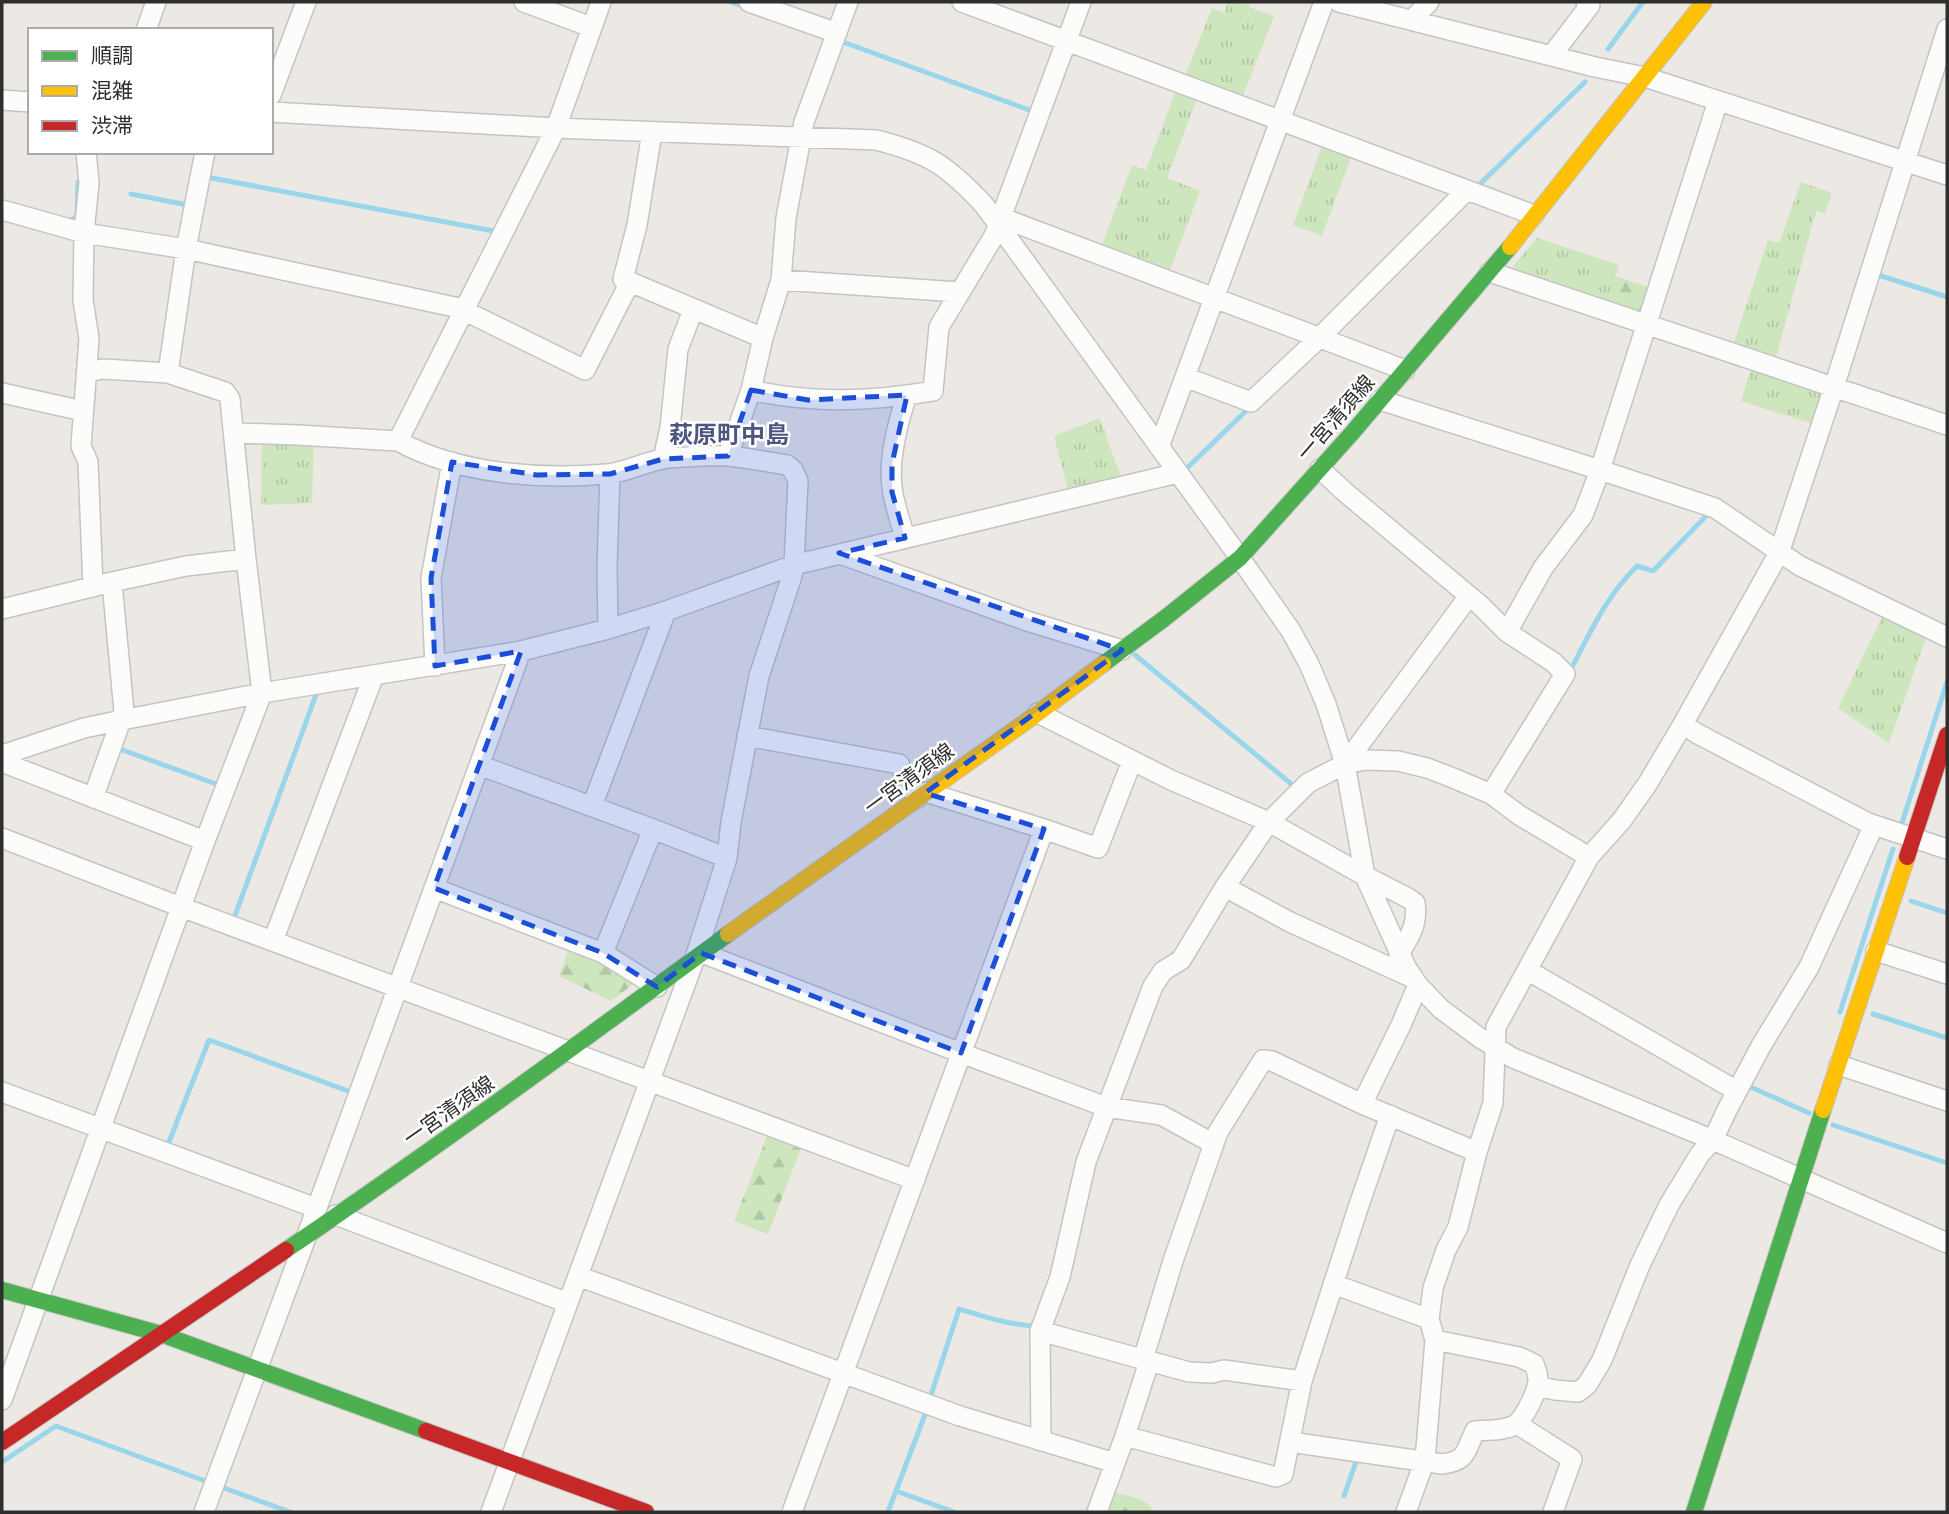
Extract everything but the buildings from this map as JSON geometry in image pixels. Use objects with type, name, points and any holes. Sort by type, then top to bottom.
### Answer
[{"type":"main road","name":"一宮清須線","points":[[2,1442],[307,1235],[569,1051],[698,955],[1038,713],[1240,558],[1490,272],[1704,2]]},
{"type":"main road","points":[[1695,1512],[1801,1178],[1947,735]]},
{"type":"main road","points":[[2,1290],[161,1334],[646,1512]]},
{"type":"street","points":[[147,28],[156,2]]},
{"type":"street","points":[[273,90],[306,2]]},
{"type":"street","points":[[524,2],[591,27]]},
{"type":"street","points":[[398,442],[556,128],[601,2]]},
{"type":"street","points":[[749,2],[837,33]]},
{"type":"street","points":[[728,456],[751,390],[781,280],[786,218],[804,122],[848,2]]},
{"type":"street","points":[[962,2],[1534,215]]},
{"type":"street","points":[[751,390],[808,400],[863,400],[933,391],[939,327],[994,236],[1081,2]]},
{"type":"street","points":[[1159,447],[1324,2]]},
{"type":"street","points":[[1339,2],[1645,77],[1947,175]]},
{"type":"street","points":[[1412,20],[1429,2]]},
{"type":"street","points":[[1552,55],[1590,5],[1586,2]]},
{"type":"street","points":[[1405,1512],[1425,1460],[1435,1340],[1429,1319],[1433,1288],[1446,1250],[1458,1227],[1493,1103],[1496,1027],[1589,857],[1622,820],[1648,783],[1779,553],[1835,387],[1947,29]]},
{"type":"street","points":[[2,100],[28,102]]},
{"type":"street","points":[[1507,632],[1543,568],[1583,514],[1600,470],[1718,101]]},
{"type":"street","points":[[273,112],[556,128],[876,140],[905,148],[950,171],[999,221],[1291,631],[1326,704],[1345,764],[1365,876],[1399,954],[1415,981],[1458,1023],[1494,1048],[1947,1243]]},
{"type":"street","points":[[652,132],[637,225],[623,279],[764,338]]},
{"type":"street","points":[[86,154],[89,183],[84,233],[83,300],[89,340],[80,446],[88,462],[102,585],[124,712],[93,798]]},
{"type":"street","points":[[168,373],[186,249],[205,154]]},
{"type":"street","points":[[1185,377],[1251,402],[1467,190]]},
{"type":"street","points":[[2,210],[84,233],[186,249],[459,308],[584,370],[630,282]]},
{"type":"street","points":[[999,221],[1405,370]]},
{"type":"street","points":[[1490,272],[1947,425]]},
{"type":"street","points":[[781,280],[959,292]]},
{"type":"street","points":[[663,459],[670,428],[678,349],[693,310]]},
{"type":"street","points":[[2,1400],[205,841],[262,693],[230,399],[225,392],[168,373],[103,369],[87,372]]},
{"type":"street","points":[[2,393],[83,411]]},
{"type":"street","points":[[905,538],[892,492],[892,464],[896,435],[907,395]]},
{"type":"street","points":[[1380,400],[1714,508],[1800,566],[1947,638]]},
{"type":"street","points":[[235,433],[398,442],[452,462],[486,470],[537,475],[610,474],[663,459],[728,456],[787,465],[793,470],[798,481],[792,579],[759,676],[731,822],[727,858],[698,955],[491,1512]]},
{"type":"street","points":[[435,666],[431,578],[452,462]]},
{"type":"street","points":[[1320,469],[1469,596],[1507,632],[1553,662],[1565,674],[1491,794]]},
{"type":"street","points":[[2,755],[84,728],[122,720],[262,693],[521,651],[666,611],[794,565],[1178,473]]},
{"type":"street","points":[[608,629],[610,474]]},
{"type":"street","points":[[839,553],[1027,621],[1122,650]]},
{"type":"street","points":[[2,610],[186,566],[246,559]]},
{"type":"street","points":[[1345,764],[1469,596]]},
{"type":"street","points":[[592,806],[666,611]]},
{"type":"street","points":[[204,1512],[521,651]]},
{"type":"street","points":[[273,942],[374,675]]},
{"type":"street","points":[[1038,713],[1132,761],[1269,822],[1408,898],[1415,903],[1417,918],[1399,954]]},
{"type":"street","points":[[1683,724],[1874,825],[1947,849]]},
{"type":"street","points":[[747,736],[898,764],[922,795],[1044,829],[1098,848],[1132,761]]},
{"type":"street","points":[[1041,1441],[1040,1331],[1060,1277],[1086,1162],[1106,1107],[1153,986],[1163,971],[1181,960],[1269,822],[1308,783],[1345,764],[1365,760],[1398,761],[1427,768],[1491,794],[1519,815],[1589,857]]},
{"type":"street","points":[[2,762],[205,841]]},
{"type":"street","points":[[479,765],[727,858]]},
{"type":"street","points":[[1537,1386],[1578,1392],[1587,1385],[1602,1360],[1640,1265],[1670,1205],[1700,1154],[1713,1140],[1761,1046],[1810,967],[1874,825]]},
{"type":"street","points":[[603,953],[653,829]]},
{"type":"street","points":[[792,1512],[1044,829]]},
{"type":"street","points":[[2,838],[273,942],[398,986],[915,1180]]},
{"type":"street","points":[[1226,887],[1290,922],[1415,981]]},
{"type":"street","points":[[434,888],[603,953],[657,987]]},
{"type":"street","points":[[1876,951],[1947,974]]},
{"type":"street","points":[[698,955],[1106,1107],[1161,1115],[1214,1144]]},
{"type":"street","points":[[1527,970],[1737,1091]]},
{"type":"street","points":[[1362,1104],[1401,1025],[1415,981]]},
{"type":"street","points":[[1097,1512],[1149,1362],[1145,1353],[1173,1261],[1214,1144],[1263,1060],[1272,1060],[1362,1104],[1477,1152]]},
{"type":"street","points":[[1839,1065],[1947,1101]]},
{"type":"street","points":[[2,1092],[316,1208]]},
{"type":"street","points":[[1125,1436],[1276,1477],[1283,1474],[1302,1381],[1390,1115]]},
{"type":"street","points":[[336,1215],[568,1303]]},
{"type":"street","points":[[578,1276],[960,1416],[1115,1463]]},
{"type":"street","points":[[1333,1284],[1429,1319]]},
{"type":"street","points":[[1040,1331],[1189,1372],[1212,1373],[1224,1370],[1302,1381]]},
{"type":"street","points":[[1290,1442],[1442,1464],[1457,1462],[1464,1455],[1475,1431],[1517,1424],[1537,1386],[1539,1377],[1534,1364],[1519,1357],[1435,1340]]},
{"type":"street","points":[[1517,1424],[1572,1459],[1553,1512]]},
{"type":"highlighted area","points":[[751,390],[808,400],[907,395],[892,464],[892,492],[905,538],[839,553],[1122,650],[925,793],[1044,829],[961,1053],[701,953],[657,987],[603,953],[434,888],[521,651],[435,666],[431,578],[452,462],[537,475],[610,474],[663,459],[728,456]]},
{"type":"green space","points":[[1228,2],[1250,2],[1249,7],[1274,16],[1241,101],[1184,79],[1212,8],[1224,13]]},
{"type":"green space","points":[[1177,88],[1198,96],[1167,178],[1200,191],[1168,275],[1100,250],[1132,165],[1146,170]]},
{"type":"green space","points":[[1324,141],[1353,152],[1322,236],[1293,225]]},
{"type":"green space","points":[[1801,182],[1832,193],[1825,214],[1816,211],[1775,361],[1732,348],[1768,240],[1779,243]]},
{"type":"green space","points":[[1537,238],[1619,265],[1605,306],[1510,270]]},
{"type":"green space","points":[[1615,276],[1652,288],[1638,316],[1605,306]]},
{"type":"green space","points":[[1752,366],[1823,391],[1813,424],[1741,401]]},
{"type":"green space","points":[[1100,418],[1121,478],[1068,490],[1054,436]]},
{"type":"green space","points":[[262,438],[314,440],[312,503],[261,505]]},
{"type":"green space","points":[[1884,613],[1928,632],[1889,743],[1838,708]]},
{"type":"green space","points":[[570,945],[639,980],[611,1001],[559,976]]},
{"type":"green space","points":[[769,1131],[803,1143],[768,1234],[734,1221]]},
{"type":"green space","points":[[1113,1492],[1142,1501],[1151,1507],[1153,1512],[1102,1512]]},
{"type":"waterway","points":[[731,2],[745,7]]},
{"type":"waterway","points":[[1608,49],[1643,2]]},
{"type":"waterway","points":[[843,42],[1032,111]]},
{"type":"waterway","points":[[1478,186],[1585,82]]},
{"type":"waterway","points":[[206,177],[499,232]]},
{"type":"waterway","points":[[66,220],[70,221],[77,216],[78,182]]},
{"type":"waterway","points":[[131,194],[188,203]]},
{"type":"waterway","points":[[1875,274],[1947,297]]},
{"type":"waterway","points":[[1185,470],[1250,407]]},
{"type":"waterway","points":[[1571,669],[1600,615],[1626,577],[1637,566],[1653,571],[1709,513]]},
{"type":"waterway","points":[[1135,655],[1295,787]]},
{"type":"waterway","points":[[1901,826],[1947,682]]},
{"type":"waterway","points":[[233,921],[317,692]]},
{"type":"waterway","points":[[117,748],[219,785]]},
{"type":"waterway","points":[[1840,1012],[1893,849]]},
{"type":"waterway","points":[[1911,901],[1947,913]]},
{"type":"waterway","points":[[1873,1014],[1947,1038]]},
{"type":"waterway","points":[[167,1147],[209,1040],[351,1092]]},
{"type":"waterway","points":[[1746,1085],[1809,1113]]},
{"type":"waterway","points":[[1833,1125],[1947,1163]]},
{"type":"waterway","points":[[930,1398],[959,1309],[988,1318],[1036,1326]]},
{"type":"waterway","points":[[888,1512],[926,1412]]},
{"type":"waterway","points":[[2,1462],[56,1426],[208,1482]]},
{"type":"waterway","points":[[1344,1496],[1357,1459]]},
{"type":"waterway","points":[[221,1487],[290,1512]]},
{"type":"waterway","points":[[896,1491],[954,1512]]},
{"type":"traffic: fast","points":[[1103,664],[1240,558],[1352,433],[1510,247]]},
{"type":"traffic: fast","points":[[286,1250],[564,1054],[728,934]]},
{"type":"traffic: fast","points":[[1694,1512],[1823,1110]]},
{"type":"traffic: fast","points":[[2,1290],[161,1334],[426,1431]]},
{"type":"traffic: slow","points":[[1510,247],[1704,2]]},
{"type":"traffic: slow","points":[[728,934],[1103,664]]},
{"type":"traffic: slow","points":[[1823,1110],[1907,857]]},
{"type":"traffic: jam","points":[[1907,857],[1947,735]]},
{"type":"traffic: jam","points":[[2,1442],[286,1250]]},
{"type":"traffic: jam","points":[[426,1431],[646,1512]]},
{"type":"district","name":"萩原町中島","points":[[729,435]]}]
